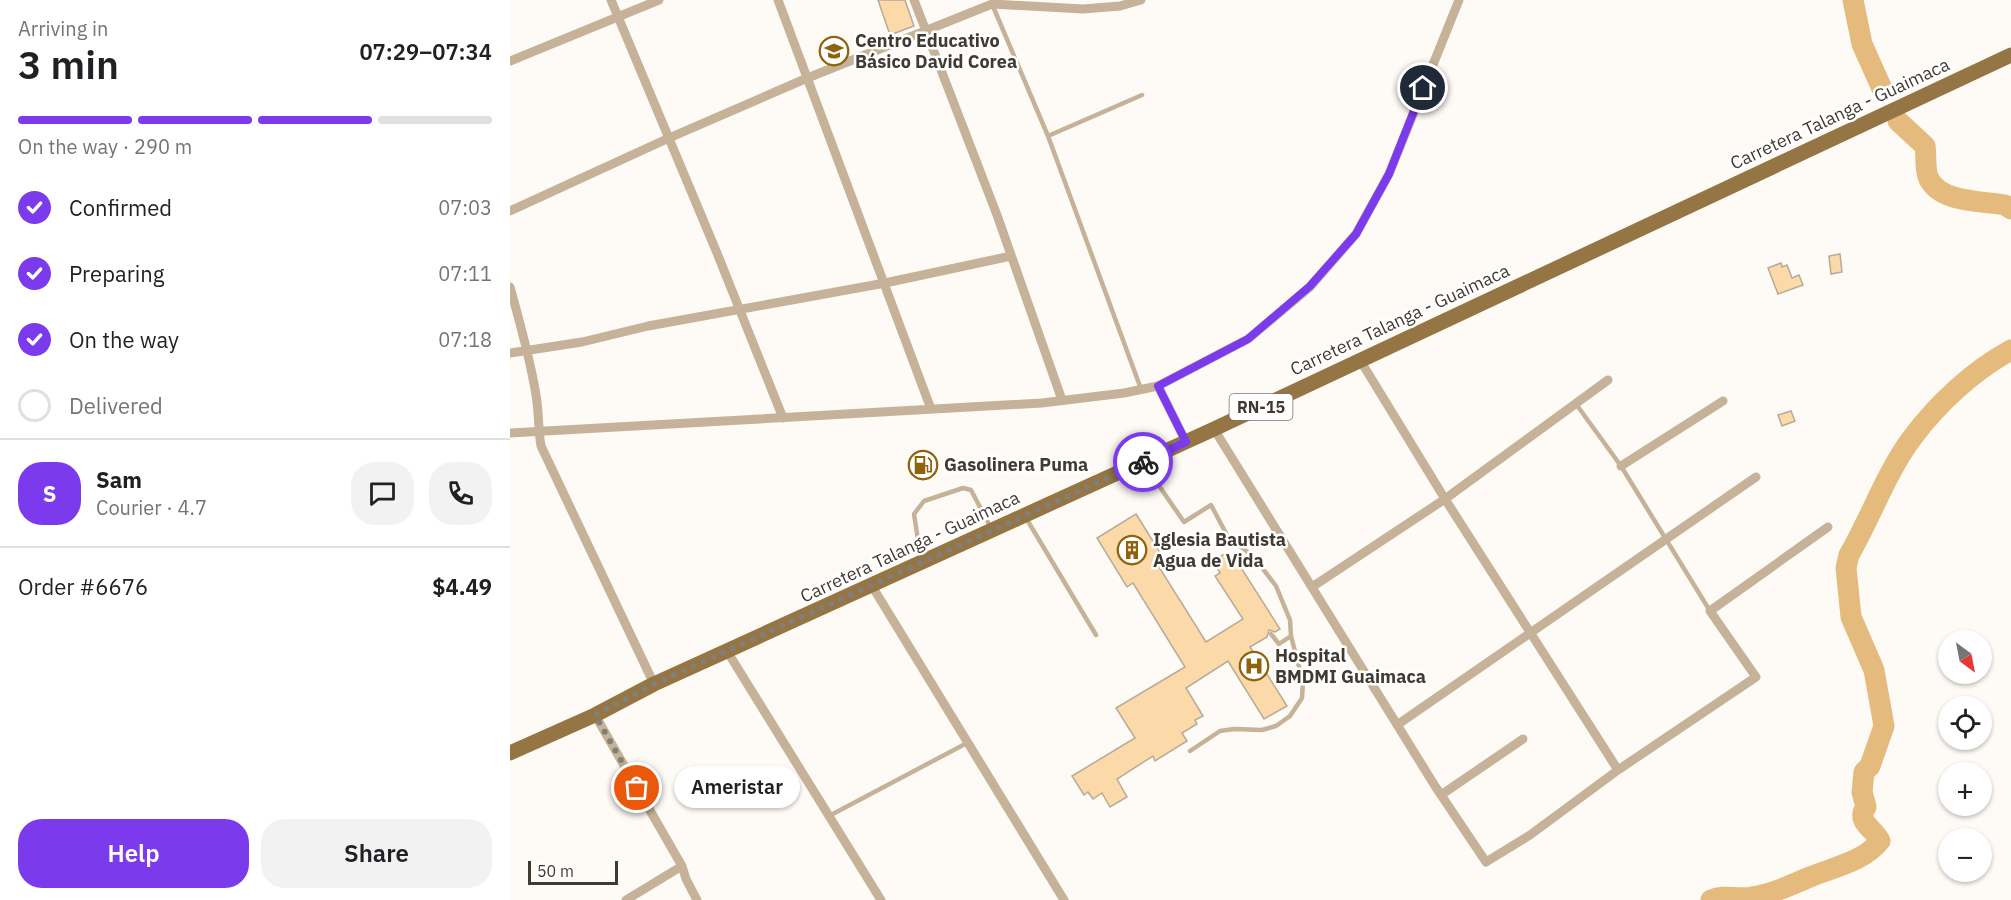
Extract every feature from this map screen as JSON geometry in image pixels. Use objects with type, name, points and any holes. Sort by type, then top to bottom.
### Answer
[{"type":"main road","name":"Carretera Talanga - Guaimaca","points":[[510,753],[595,715],[654,684],[1143,462],[2011,56]]},
{"type":"street","points":[[611,0],[783,418]]},
{"type":"street","points":[[510,61],[658,0]]},
{"type":"street","points":[[778,0],[931,409]]},
{"type":"street","points":[[914,0],[1011,256],[1062,400]]},
{"type":"street","points":[[510,212],[669,138],[808,78],[992,4],[1083,9],[1120,6],[1141,0]]},
{"type":"street","points":[[510,433],[1042,403],[1124,393],[1158,386],[1248,339],[1310,286],[1356,234],[1389,174],[1459,0]]},
{"type":"street","points":[[510,353],[582,342],[648,326],[885,283],[1011,256]]},
{"type":"street","points":[[510,287],[528,350],[540,419],[538,431],[541,446],[654,684]]},
{"type":"street","points":[[1360,360],[1445,499],[1618,770]]},
{"type":"street","points":[[1312,588],[1445,499],[1608,380]]},
{"type":"street","points":[[1158,386],[1186,442]]},
{"type":"street","points":[[1621,466],[1723,401]]},
{"type":"street","points":[[1214,429],[1441,795],[1486,862],[1530,835],[1618,770],[1756,677],[1710,611],[1828,527]]},
{"type":"street","points":[[1397,724],[1756,477]]},
{"type":"street","points":[[872,586],[1059,898]]},
{"type":"street","points":[[727,651],[880,900]]},
{"type":"street","points":[[595,715],[682,866],[697,900]]},
{"type":"street","points":[[1441,795],[1523,739]]},
{"type":"street","points":[[626,900],[682,866]]},
{"type":"lane","points":[[992,4],[1048,136],[1141,389]]},
{"type":"lane","points":[[1048,136],[1143,95]]},
{"type":"lane","points":[[1576,404],[1621,466],[1710,611]]},
{"type":"lane","points":[[1143,462],[1184,522],[1211,505],[1228,537],[1253,556],[1276,586],[1290,620],[1291,636],[1303,682],[1302,698],[1290,716],[1276,726],[1262,730],[1220,731],[1190,751]]},
{"type":"lane","points":[[921,563],[914,514],[924,501],[963,488],[971,490],[993,530]]},
{"type":"lane","points":[[1025,516],[1096,635]]},
{"type":"lane","points":[[1271,634],[1279,644],[1291,636]]},
{"type":"lane","points":[[828,816],[967,743]]},
{"type":"building","points":[[878,0],[905,0],[914,26],[890,35]]},
{"type":"building","points":[[1840,254],[1842,272],[1831,274],[1829,256]]},
{"type":"building","points":[[1781,263],[1782,267],[1787,265],[1792,278],[1799,275],[1803,285],[1778,294],[1768,268]]},
{"type":"building","points":[[1791,411],[1795,421],[1782,426],[1778,415]]},
{"type":"building","points":[[1136,514],[1166,562],[1159,567],[1206,642],[1243,619],[1215,576],[1220,573],[1213,561],[1226,553],[1234,565],[1238,563],[1280,629],[1275,632],[1269,630],[1267,637],[1250,647],[1287,706],[1264,719],[1228,661],[1186,688],[1203,716],[1195,720],[1197,724],[1182,733],[1187,741],[1155,761],[1153,756],[1117,779],[1127,797],[1110,807],[1102,793],[1093,799],[1088,792],[1084,795],[1072,776],[1135,738],[1116,708],[1185,667],[1133,583],[1127,587],[1097,538]]},
{"type":"waterway","points":[[1853,0],[1862,44],[1883,91]]},
{"type":"waterway","points":[[1898,121],[1925,146],[1927,175],[1935,187],[1943,193],[1963,200],[2005,205],[2011,209]]},
{"type":"waterway","points":[[1711,900],[1721,897],[1747,898],[1774,891],[1857,859],[1880,841],[1864,821],[1863,812],[1866,807],[1862,792],[1864,772],[1870,766],[1884,726],[1874,670],[1851,617],[1846,568],[1849,555],[1886,480],[1922,425],[1970,378],[2011,350]]},
{"type":"way so far","points":[[637,788],[595,715],[654,684],[1143,462]]},
{"type":"place","name":"Centro Educativo Básico David Corea","points":[[834,51]]},
{"type":"place","name":"Gasolinera Puma","points":[[923,465]]},
{"type":"place","name":"Iglesia Bautista Agua de Vida","points":[[1132,550]]},
{"type":"place","name":"Hospital BMDMI Guaimaca","points":[[1254,666]]},
{"type":"place","name":"Ameristar","points":[[637,788]]},
{"type":"route","points":[[1143,462],[1186,442],[1158,386],[1248,339],[1310,286],[1356,234],[1389,174],[1423,88]]}]
